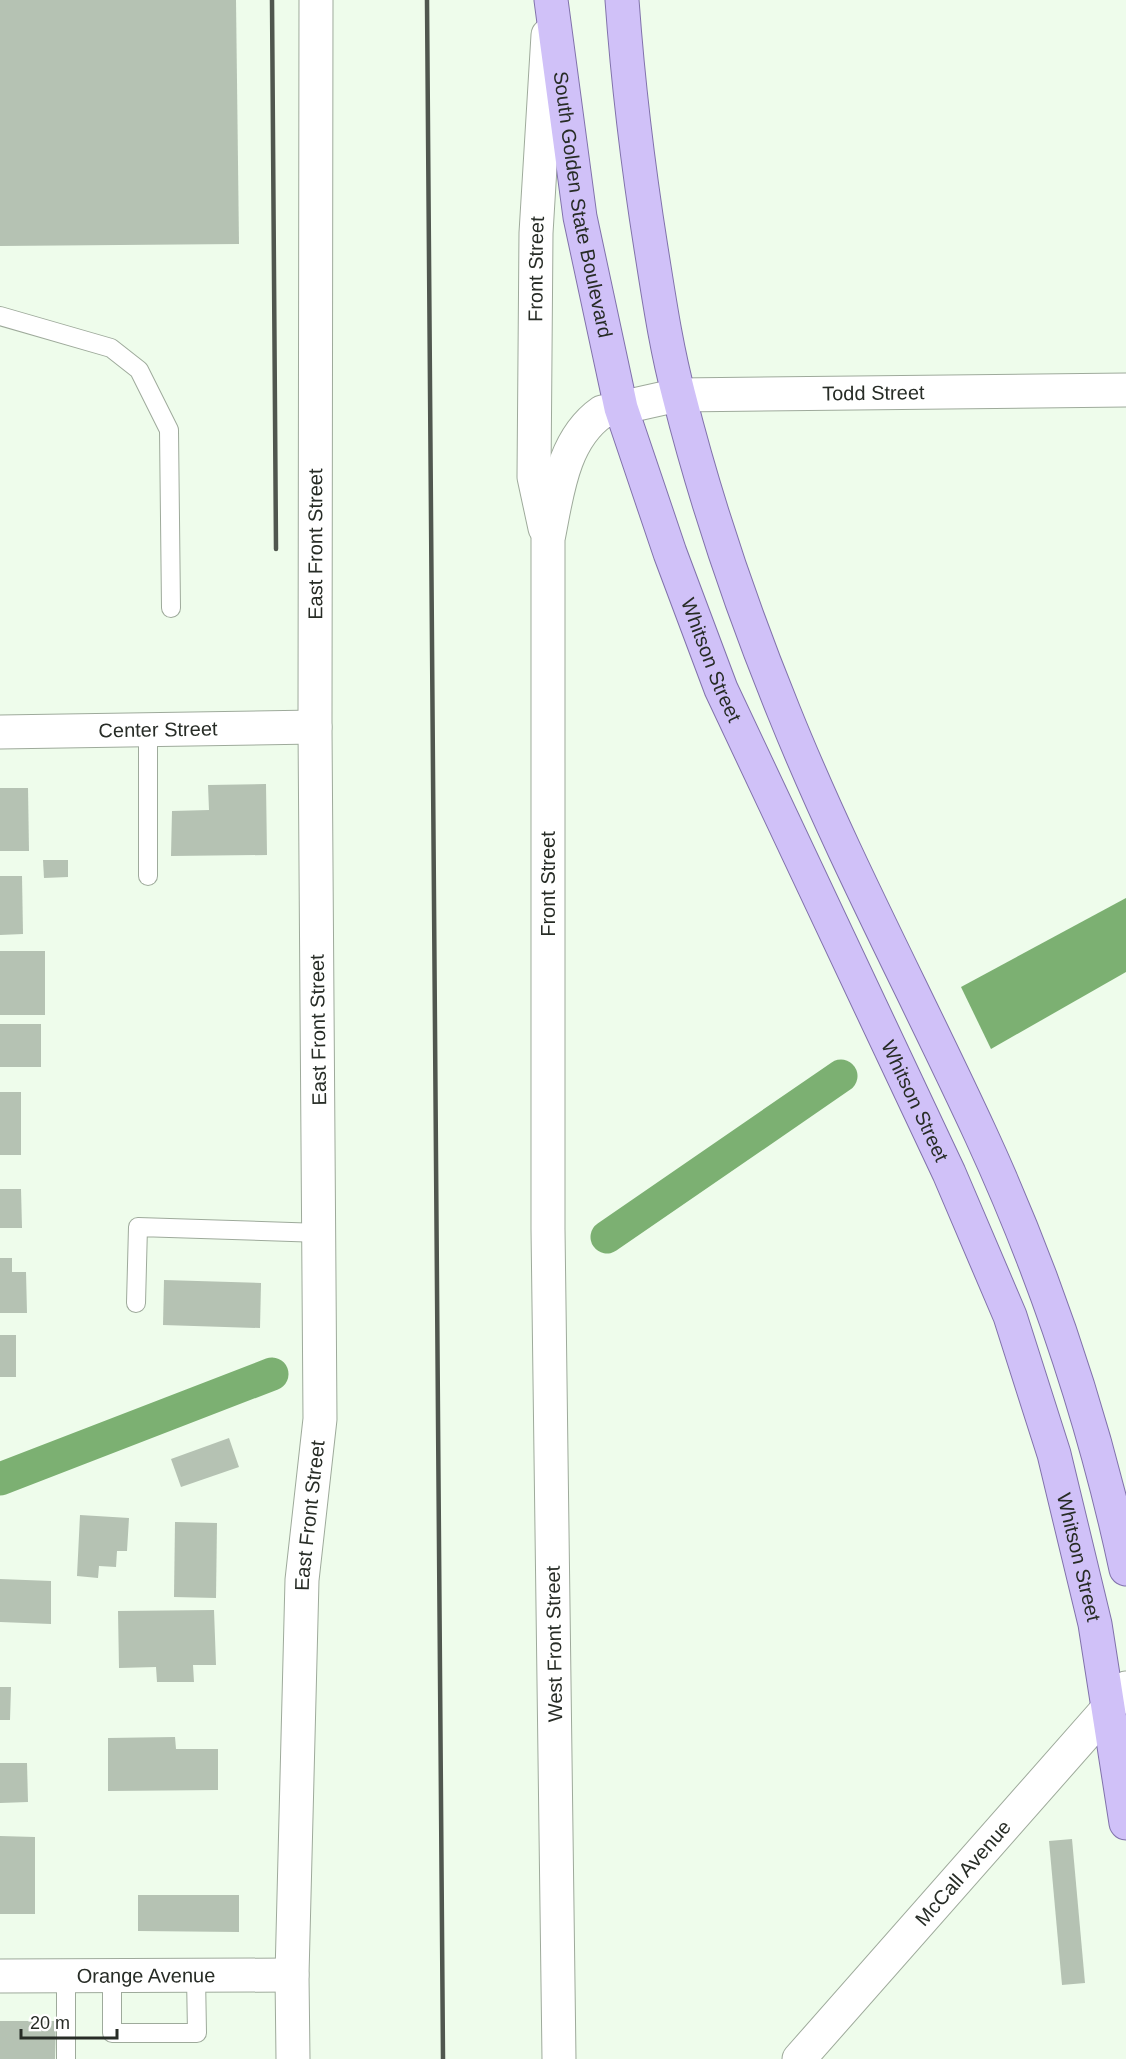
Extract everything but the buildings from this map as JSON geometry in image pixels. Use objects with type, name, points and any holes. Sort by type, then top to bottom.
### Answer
[{"type":"main road","name":"South Golden State Boulevard","points":[[550,0],[580,218],[621,408]]},
{"type":"main road","points":[[622,0],[638,166],[664,332],[678,395],[723,547],[754,638],[785,717],[824,806],[982,1137],[1047,1296],[1090,1428],[1126,1569]]},
{"type":"main road","name":"Whitson Street","points":[[621,408],[670,554],[721,689],[949,1173],[1010,1316],[1054,1454],[1095,1624],[1118,1697],[1126,1823]]},
{"type":"street","name":"East Front Street","points":[[293,2059],[292,1975],[302,1580],[320,1419],[321,1233],[315,727],[316,0]]},
{"type":"street","name":"Front Street","points":[[548,539],[534,477],[536,233],[550,0]]},
{"type":"street","name":"Todd Street","points":[[621,408],[678,395],[1126,390]]},
{"type":"street","name":"Front Street","points":[[548,1229],[548,539],[560,479],[576,441],[593,418],[602,412],[621,408]]},
{"type":"street","name":"Center Street","points":[[0,732],[315,727]]},
{"type":"street","name":"West Front Street","points":[[548,1229],[559,2059]]},
{"type":"street","name":"McCall Avenue","points":[[799,2059],[1118,1697]]},
{"type":"street","name":"Orange Avenue","points":[[0,1976],[292,1975]]},
{"type":"lane","points":[[0,316],[111,348],[139,370],[169,430],[171,608]]},
{"type":"lane","points":[[148,730],[148,876]]},
{"type":"lane","points":[[136,1303],[138,1227],[321,1233]]},
{"type":"lane","points":[[112,1976],[112,2033],[197,2032],[196,1976]]},
{"type":"lane","points":[[66,1977],[66,2059]]},
{"type":"shaded area","points":[[1126,898],[1126,972],[991,1049],[961,987]]},
{"type":"waterway","points":[[607,1237],[841,1076]]},
{"type":"waterway","points":[[0,1479],[272,1374]]},
{"type":"railway","points":[[272,0],[276,549]]},
{"type":"railway","points":[[427,0],[443,2059]]}]
